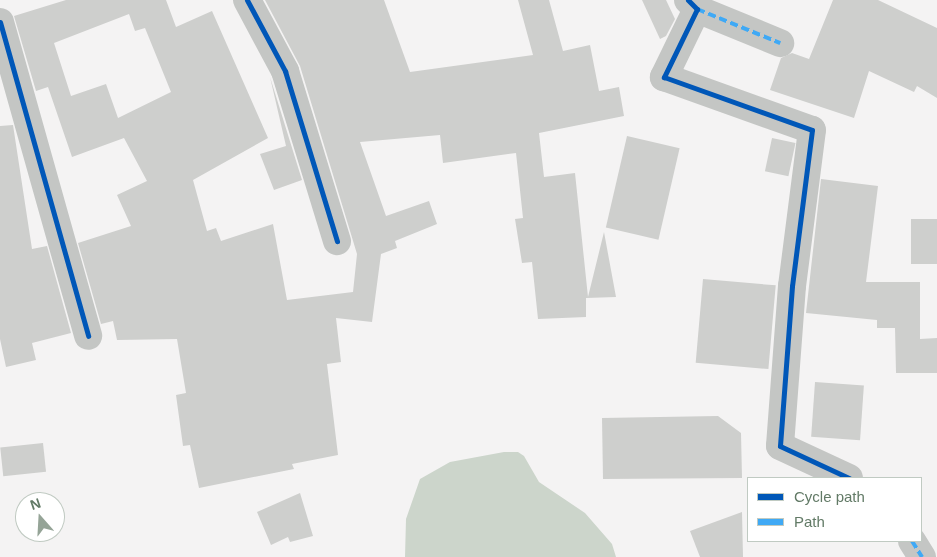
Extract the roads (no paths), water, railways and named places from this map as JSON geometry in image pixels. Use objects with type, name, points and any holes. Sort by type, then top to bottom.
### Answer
[{"type":"street","points":[[248,0],[285,71],[337,241]]},
{"type":"street","points":[[780,43],[692,5],[664,76],[812,130],[792,286],[780,446],[847,477]]},
{"type":"street","points":[[0,22],[88,336]]},
{"type":"street","points":[[913,542],[922,557]]}]
